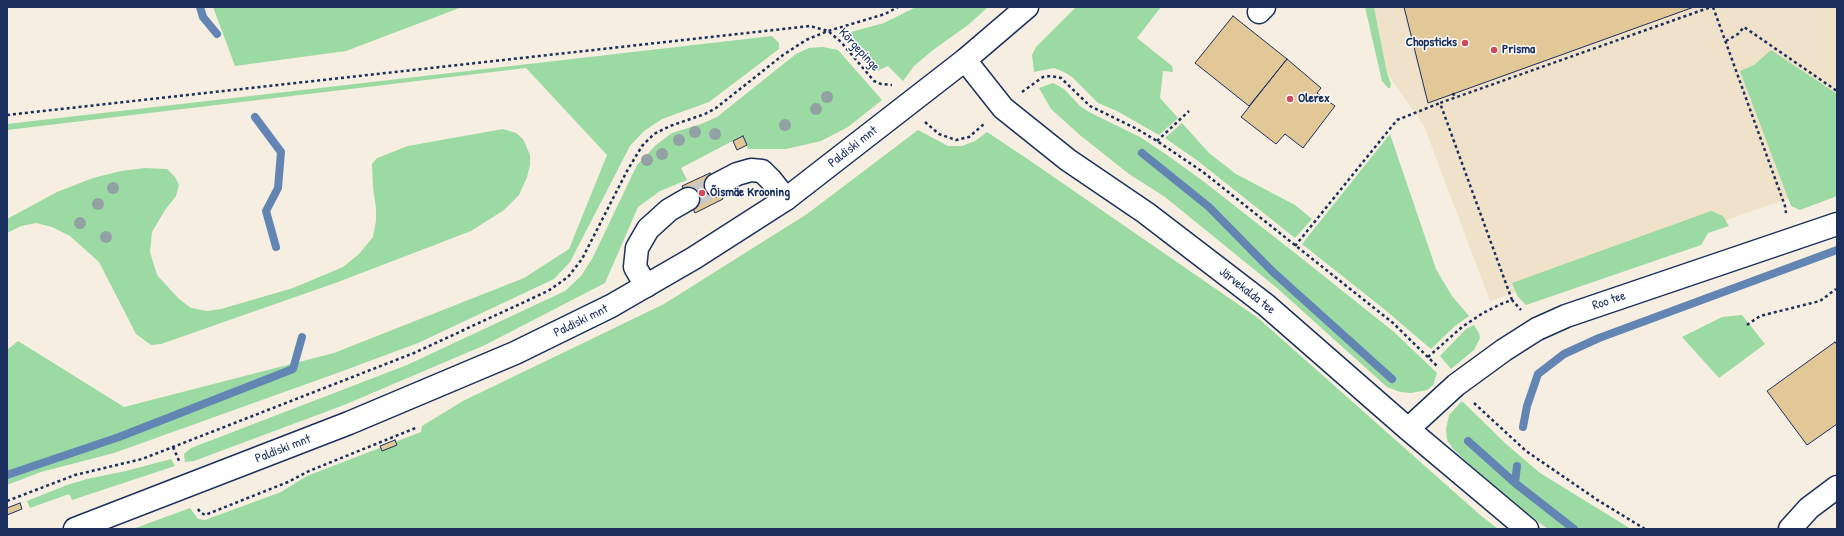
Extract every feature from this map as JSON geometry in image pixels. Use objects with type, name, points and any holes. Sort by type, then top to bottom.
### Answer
[{"type":"street","name":"Paldiski mnt","points":[[75,529],[349,423],[515,353],[611,306],[694,258],[786,199],[965,60],[1027,7]]},
{"type":"street","name":"Järvekalda tee","points":[[965,60],[1003,108],[1068,160],[1146,214],[1266,305],[1408,429],[1527,529]]},
{"type":"street","points":[[716,185],[737,174],[751,170],[762,171],[786,199]]},
{"type":"street","points":[[646,286],[635,267],[637,248],[648,229],[669,210],[688,199]]},
{"type":"street","name":"Roo tee","points":[[1408,429],[1456,385],[1504,350],[1537,329],[1566,316],[1837,224]]},
{"type":"street","points":[[1790,529],[1809,508],[1837,487]]},
{"type":"path","points":[[7,501],[75,475],[142,459],[414,353],[548,291],[568,278],[582,259],[627,171],[642,146],[650,138],[670,126],[705,114],[716,108],[783,55],[806,40],[828,31],[885,14],[898,7]]},
{"type":"path","points":[[1295,246],[1397,120],[1440,103],[1712,7],[1726,41],[1785,206],[1786,214]]},
{"type":"path","name":"Kõrgepinge","points":[[7,115],[648,42],[810,26],[828,31],[841,42],[874,81],[881,84],[890,84],[894,87]]},
{"type":"path","points":[[1726,41],[1738,34],[1744,27],[1837,91]]},
{"type":"path","points":[[1035,82],[1043,77],[1051,76],[1061,78],[1090,106],[1137,129],[1202,172],[1393,324],[1439,368]]},
{"type":"path","points":[[1453,93],[1455,98]]},
{"type":"path","points":[[1440,103],[1512,300]]},
{"type":"path","points":[[1157,141],[1189,111]]},
{"type":"path","points":[[927,124],[939,134],[956,140],[969,137],[980,127]]},
{"type":"path","points":[[1747,325],[1760,316],[1820,301],[1837,289]]},
{"type":"path","points":[[1471,400],[1517,444],[1531,455],[1599,501],[1645,529]]},
{"type":"shaded area","points":[[1374,7],[1837,7],[1837,182],[1490,301],[1424,126],[1387,73]]},
{"type":"green space","points":[[213,7],[462,7],[346,51],[235,66]]},
{"type":"green space","points":[[916,7],[988,7],[968,25],[933,50],[914,66],[903,81],[888,66],[877,71],[849,38],[851,32],[884,23]]},
{"type":"green space","points":[[1076,7],[1161,7],[1137,38],[1172,66],[1173,72],[1163,71],[1160,98],[1178,118],[1159,135],[1117,111],[1098,103],[1072,77],[1064,72],[1054,68],[1034,72],[1032,55],[1036,47]]},
{"type":"green space","points":[[1365,7],[1374,7],[1387,73],[1391,84],[1390,88],[1388,88],[1382,81]]},
{"type":"green space","points":[[772,36],[779,43],[779,49],[709,102],[662,119],[644,131],[630,146],[570,262],[554,279],[418,343],[114,453],[41,472],[7,485],[7,350],[18,341],[124,407],[334,353],[524,278],[569,249],[607,155],[526,68],[7,130],[7,124]]},
{"type":"green space","points":[[823,47],[838,50],[882,100],[848,127],[821,141],[786,149],[748,149],[742,136],[681,168],[687,180],[660,191],[638,207],[605,283],[485,345],[344,405],[194,461],[185,462],[184,454],[191,448],[407,365],[565,291],[581,276],[592,259],[637,165],[656,145],[672,133],[701,124],[717,117],[796,54],[809,48]]},
{"type":"green space","points":[[1771,50],[1837,94],[1837,196],[1800,210],[1791,206],[1740,71],[1754,65]]},
{"type":"green space","points":[[1053,83],[1064,89],[1080,106],[1089,112],[1140,137],[1167,155],[1203,181],[1300,257],[1394,332],[1437,373],[1433,385],[1427,390],[1411,393],[1400,392],[1387,387],[1277,288],[1165,197],[1129,174],[1081,136],[1051,109],[1039,88]]},
{"type":"green space","points":[[1182,123],[1209,153],[1236,174],[1295,205],[1312,219],[1295,238],[1198,161],[1165,138]]},
{"type":"green space","points":[[503,129],[516,133],[523,139],[530,155],[530,165],[527,177],[519,195],[504,210],[471,231],[338,282],[161,344],[151,345],[136,334],[99,262],[70,236],[52,227],[36,223],[21,226],[7,233],[7,219],[57,192],[93,178],[121,171],[145,168],[167,169],[175,177],[179,185],[176,196],[165,210],[152,232],[150,252],[157,275],[179,299],[191,308],[207,311],[221,309],[293,288],[343,267],[359,254],[373,237],[376,221],[372,164],[377,158],[408,146]]},
{"type":"green space","points":[[918,130],[948,146],[962,146],[975,141],[987,132],[1029,160],[1258,318],[1479,514],[1498,529],[133,529],[190,508],[198,519],[205,520],[281,492],[307,476],[421,432],[422,426],[463,401],[664,304],[807,214]]},
{"type":"green space","points":[[1390,134],[1436,269],[1452,296],[1469,316],[1455,326],[1431,349],[1384,309],[1302,244]]},
{"type":"green space","points":[[1711,211],[1723,216],[1729,226],[1708,233],[1701,245],[1526,305],[1518,297],[1512,283]]},
{"type":"green space","points":[[1742,315],[1765,344],[1719,378],[1682,337],[1722,317]]},
{"type":"green space","points":[[1474,325],[1480,338],[1474,350],[1451,369],[1440,356],[1466,329]]},
{"type":"green space","points":[[1462,401],[1505,443],[1540,473],[1631,529],[1548,529],[1524,511],[1467,462],[1453,449],[1447,440],[1446,429],[1449,415]]},
{"type":"green space","points":[[171,459],[175,466],[72,500],[69,494],[30,508],[27,501],[67,485],[87,479],[126,471]]},
{"type":"building","name":"Prisma","points":[[1404,7],[1694,7],[1428,103]]},
{"type":"building","name":"Olerex","points":[[1233,16],[1287,59],[1249,106],[1195,63]]},
{"type":"building","name":"Olerex","points":[[1287,59],[1321,88],[1317,93],[1335,106],[1303,148],[1285,134],[1276,144],[1241,117]]},
{"type":"building","points":[[743,136],[747,145],[737,150],[733,141]]},
{"type":"building","name":"Õismäe Krooning","points":[[710,173],[723,199],[695,213],[682,186]]},
{"type":"building","points":[[1835,342],[1837,345],[1837,424],[1807,445],[1767,391]]},
{"type":"building","points":[[395,440],[397,445],[382,451],[380,446]]},
{"type":"building","points":[[20,503],[22,509],[7,515],[7,508]]},
{"type":"waterway","points":[[200,7],[203,17],[217,34]]},
{"type":"waterway","points":[[255,117],[281,152],[278,188],[266,211],[276,247]]},
{"type":"waterway","points":[[1142,153],[1209,207],[1272,271],[1392,379]]},
{"type":"waterway","points":[[1523,427],[1527,406],[1538,374],[1564,354],[1599,338],[1837,250]]},
{"type":"waterway","points":[[7,475],[119,437],[293,369],[302,337]]},
{"type":"waterway","points":[[1468,441],[1515,483],[1574,529]]},
{"type":"waterway","points":[[1515,483],[1517,466]]},
{"type":"tunnel","points":[[688,199],[716,185]]},
{"type":"place","name":"Chopsticks","points":[[1465,43]]},
{"type":"place","name":"Prisma","points":[[1494,50]]},
{"type":"place","name":"Olerex","points":[[1290,99]]},
{"type":"place","name":"Õismäe Krooning","points":[[702,193]]}]
